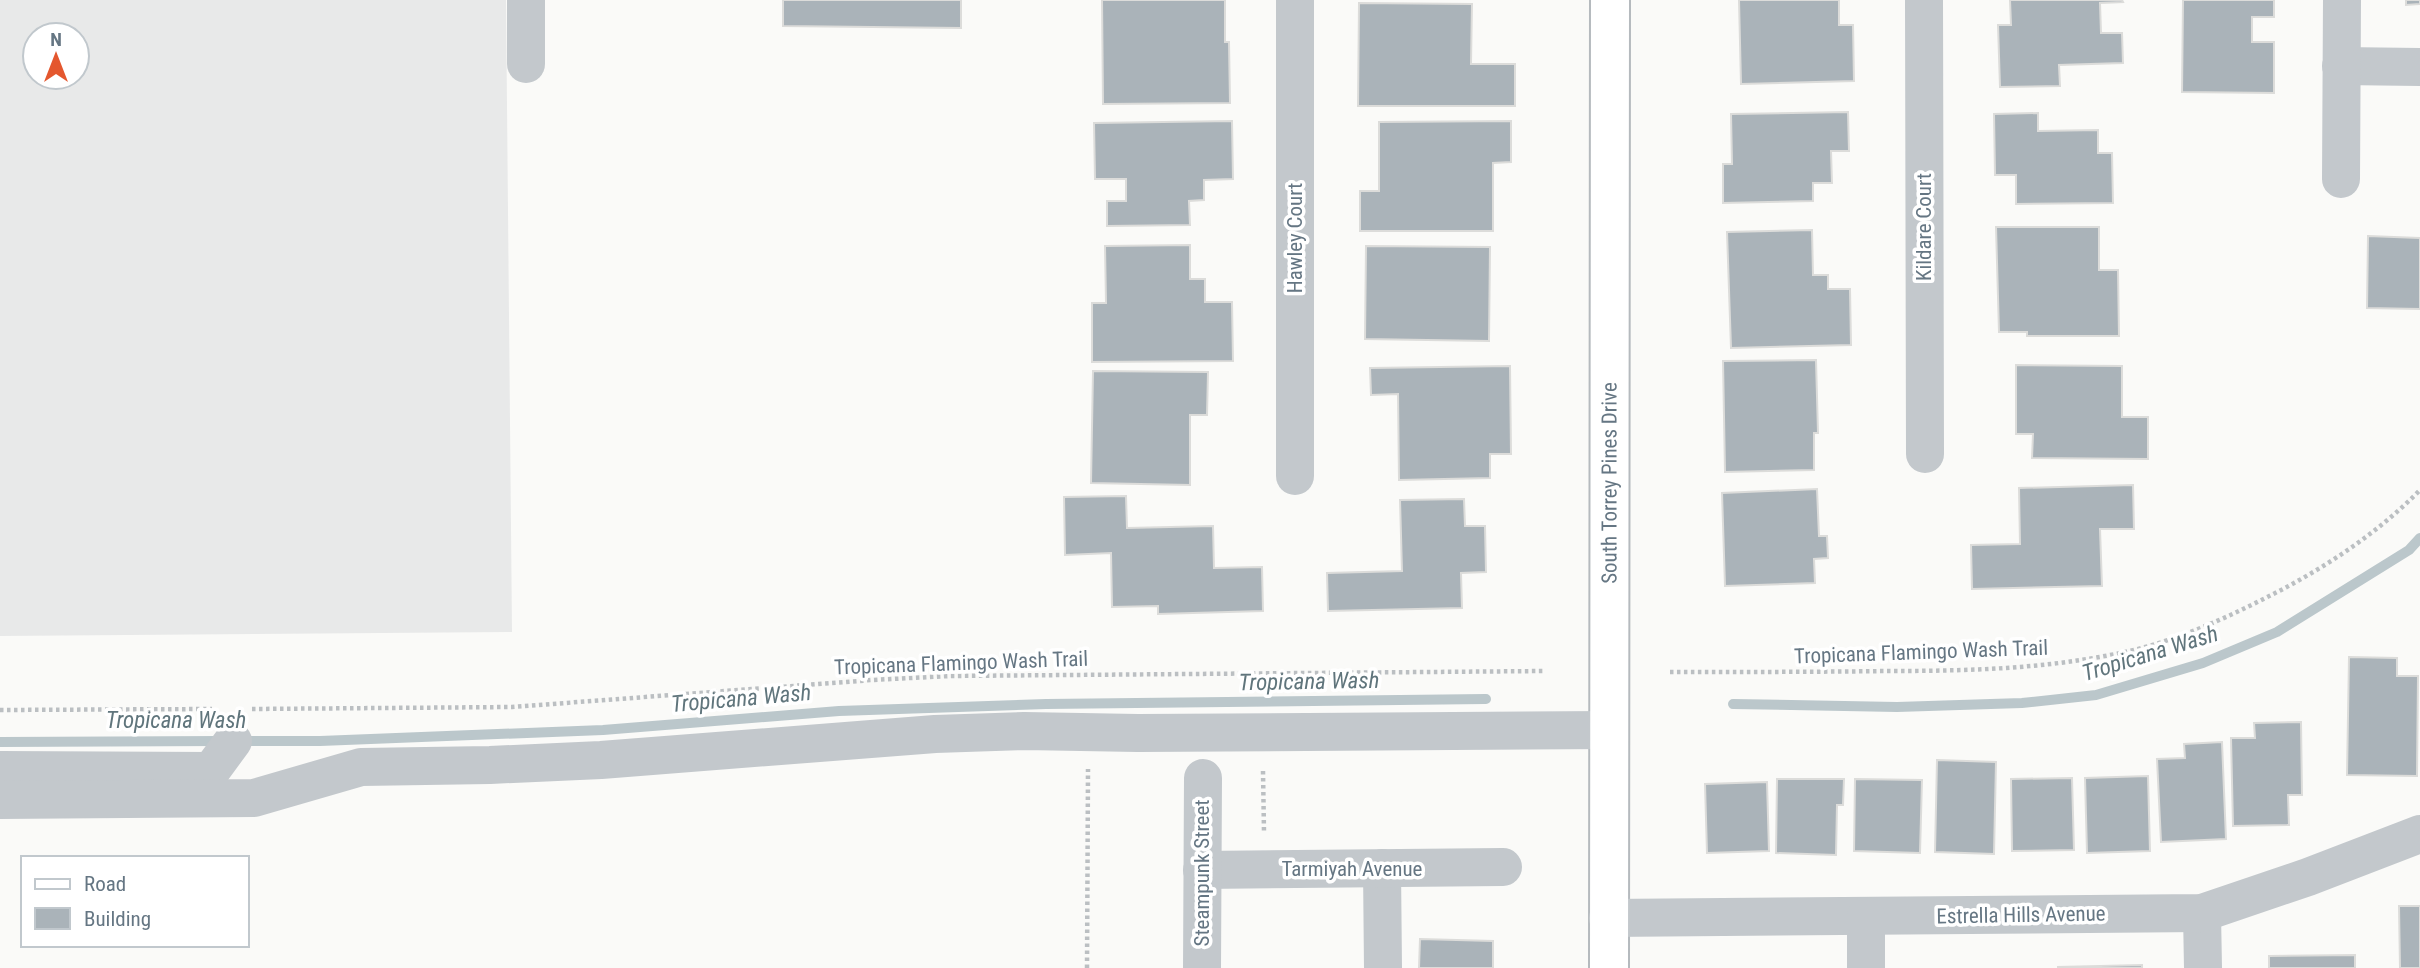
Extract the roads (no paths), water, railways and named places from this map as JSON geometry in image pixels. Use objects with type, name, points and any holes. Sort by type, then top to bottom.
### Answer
[{"type":"main road","name":"South Torrey Pines Drive","points":[[1609,968],[1610,0]]},
{"type":"street","points":[[526,0],[526,64]]},
{"type":"street","name":"Hawley Court","points":[[1295,0],[1296,477]]},
{"type":"street","name":"Kildare Court","points":[[1924,0],[1925,454]]},
{"type":"street","points":[[2341,179],[2342,0]]},
{"type":"street","points":[[2341,66],[2420,67]]},
{"type":"street","points":[[0,771],[211,771],[233,720]]},
{"type":"street","points":[[0,800],[254,799],[361,767],[601,760],[935,734],[1024,731],[1138,733],[1609,730]]},
{"type":"street","name":"Steampunk Street","points":[[1202,968],[1203,778]]},
{"type":"street","name":"Estrella Hills Avenue","points":[[1608,918],[2202,913],[2308,877],[2420,834]]},
{"type":"street","name":"Tarmiyah Avenue","points":[[1202,870],[1503,867]]},
{"type":"street","points":[[1382,868],[1383,968]]},
{"type":"street","points":[[2202,913],[2203,968]]},
{"type":"street","points":[[1866,916],[1866,968]]},
{"type":"waterway","name":"Tropicana Wash","points":[[1733,704],[1897,707],[2022,703],[2096,695],[2203,663],[2277,632],[2409,550],[2420,538]]},
{"type":"waterway","name":"Tropicana Wash","points":[[237,741],[320,741],[603,730],[839,711],[1046,704],[1486,699]]},
{"type":"waterway","name":"Tropicana Wash","points":[[0,742],[221,741]]}]
